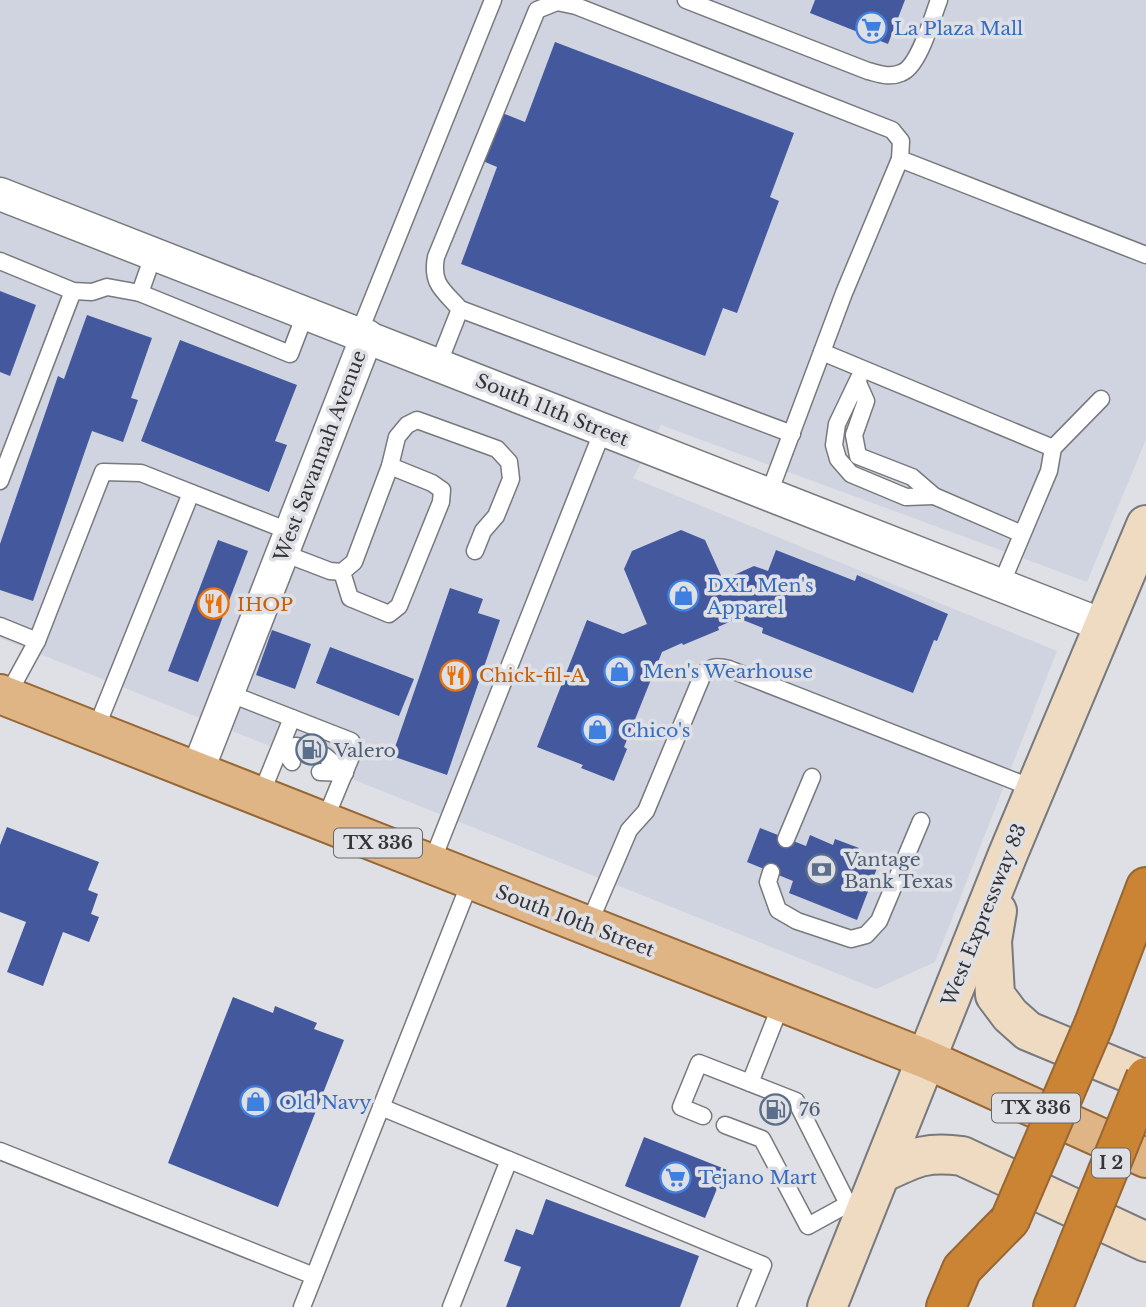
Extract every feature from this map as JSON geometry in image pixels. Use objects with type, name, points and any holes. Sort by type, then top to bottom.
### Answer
[{"type":"highway","points":[[975,1307],[1094,1024],[1146,887]]},
{"type":"highway","name":"I 2","points":[[1053,1307],[1146,1078]]},
{"type":"highway","points":[[946,1307],[962,1269],[1010,1220]]},
{"type":"main road","name":"West Expressway 83","points":[[827,1307],[857,1208],[882,1173],[1008,854],[1146,525]]},
{"type":"main road","name":"South 10th Street","points":[[2,701],[95,731],[926,1059],[1146,1158]]},
{"type":"main road","points":[[1008,854],[992,941],[995,995],[1010,1015],[1028,1031],[1146,1078]]},
{"type":"main road","points":[[882,1173],[918,1157],[939,1153],[962,1156],[1146,1242]]},
{"type":"street","name":"South 11th Street","points":[[0,194],[1105,626]]},
{"type":"street","name":"West Savannah Avenue","points":[[197,772],[287,543],[363,334]]},
{"type":"lane","points":[[363,334],[493,0]]},
{"type":"lane","points":[[686,0],[887,76],[904,73],[916,60],[939,0]]},
{"type":"lane","points":[[768,496],[792,434],[822,352],[900,159],[901,141],[892,130],[576,6],[557,2],[537,10],[436,257],[433,273],[439,286],[460,309],[792,434]]},
{"type":"lane","points":[[900,159],[1146,255]]},
{"type":"lane","points":[[140,293],[154,253]]},
{"type":"lane","points":[[0,261],[74,291],[92,292],[107,287],[140,293],[290,354],[306,312]]},
{"type":"lane","points":[[0,481],[74,291]]},
{"type":"lane","points":[[438,365],[460,309]]},
{"type":"lane","points":[[822,352],[860,376],[1053,448]]},
{"type":"lane","points":[[860,376],[837,424],[834,445],[838,459],[851,474],[906,497],[934,496],[1022,534]]},
{"type":"lane","points":[[1000,587],[1049,471],[1053,448],[1101,399]]},
{"type":"lane","points":[[2,701],[37,641],[103,472],[141,473],[191,493],[287,543],[330,571],[342,572],[354,562],[390,466],[397,437],[407,425],[417,420],[497,449],[509,462],[511,479],[496,516],[483,531],[475,551]]},
{"type":"lane","points":[[430,864],[603,430]]},
{"type":"lane","points":[[342,572],[350,598],[389,614],[400,606],[441,502],[442,490],[432,483],[390,466]]},
{"type":"lane","points":[[95,731],[191,493]]},
{"type":"lane","points":[[0,626],[37,641]]},
{"type":"lane","points":[[588,926],[629,830],[646,811],[703,674],[711,667],[729,669],[1035,789]]},
{"type":"lane","points":[[228,693],[351,741],[355,747],[324,822]]},
{"type":"lane","points":[[260,797],[290,752],[292,718]]},
{"type":"lane","points":[[325,756],[345,773]]},
{"type":"lane","points":[[450,768],[466,775]]},
{"type":"lane","points":[[320,772],[345,773]]},
{"type":"lane","points":[[786,839],[812,777]]},
{"type":"lane","points":[[771,872],[768,882],[778,910],[797,921],[851,939],[866,935],[880,920],[920,821]]},
{"type":"lane","points":[[302,1307],[471,880]]},
{"type":"lane","points":[[740,1081],[782,1002]]},
{"type":"lane","points":[[704,1116],[681,1107],[699,1063],[767,1092],[796,1101],[796,1112],[815,1149],[857,1208],[808,1226],[778,1162],[754,1129],[725,1125]]},
{"type":"lane","points":[[381,1107],[763,1265],[747,1307]]},
{"type":"lane","points":[[0,1151],[314,1276]]},
{"type":"lane","points":[[451,1307],[509,1160]]},
{"type":"shaded area","points":[[0,0],[1146,0],[1146,439],[1087,582],[661,425],[633,478],[1057,651],[935,962],[876,989],[0,638]]},
{"type":"building","name":"La Plaza Mall","points":[[815,0],[905,0],[888,44],[810,13]]},
{"type":"building","points":[[555,42],[794,133],[770,197],[779,201],[737,313],[723,308],[705,356],[461,264],[497,167],[478,159],[497,111],[525,122]]},
{"type":"building","points":[[0,291],[36,305],[10,376],[0,372]]},
{"type":"building","points":[[87,315],[152,338],[131,398],[138,400],[123,442],[92,431],[33,601],[0,590],[0,544],[58,376],[64,379]]},
{"type":"building","points":[[180,340],[297,385],[275,441],[287,445],[269,492],[141,441]]},
{"type":"building","points":[[681,530],[705,540],[723,580],[754,566],[768,571],[776,550],[855,581],[857,575],[948,614],[937,641],[934,640],[913,693],[762,633],[763,628],[738,618],[718,627],[719,630],[662,652],[624,747],[627,749],[614,781],[581,768],[583,765],[537,747],[587,620],[623,634],[647,624],[624,569],[632,551]]},
{"type":"building","points":[[218,540],[248,551],[198,682],[168,671]]},
{"type":"building","points":[[450,588],[483,599],[478,613],[500,620],[447,775],[392,756]]},
{"type":"building","points":[[272,630],[311,644],[295,689],[256,675]]},
{"type":"building","points":[[330,647],[414,679],[399,716],[316,683]]},
{"type":"building","points":[[7,827],[99,862],[88,890],[98,894],[91,914],[99,917],[89,942],[63,932],[43,986],[7,972],[26,922],[0,912],[0,845]]},
{"type":"building","points":[[760,828],[806,846],[810,835],[833,845],[835,839],[859,848],[856,854],[879,863],[857,920],[789,893],[793,881],[747,862]]},
{"type":"building","name":"Old Navy","points":[[233,997],[273,1013],[275,1006],[317,1023],[314,1029],[344,1040],[278,1207],[168,1163]]},
{"type":"building","name":"Tejano Mart","points":[[644,1137],[725,1169],[705,1218],[625,1186]]},
{"type":"building","points":[[546,1199],[699,1256],[680,1307],[506,1307],[521,1267],[504,1261],[516,1229],[533,1235]]},
{"type":"place","name":"La Plaza Mall","points":[[871,28]]},
{"type":"place","name":"DXL Men's Apparel","points":[[684,596]]},
{"type":"place","name":"IHOP","points":[[214,604]]},
{"type":"place","name":"Men's Wearhouse","points":[[620,671]]},
{"type":"place","name":"Chick-fil-A","points":[[456,675]]},
{"type":"place","name":"Chico's","points":[[598,730]]},
{"type":"place","name":"Valero","points":[[311,750]]},
{"type":"place","name":"Vantage Bank Texas","points":[[821,870]]},
{"type":"place","name":"Old Navy","points":[[256,1102]]},
{"type":"place","name":"76","points":[[776,1109]]},
{"type":"place","name":"Tejano Mart","points":[[675,1177]]}]
